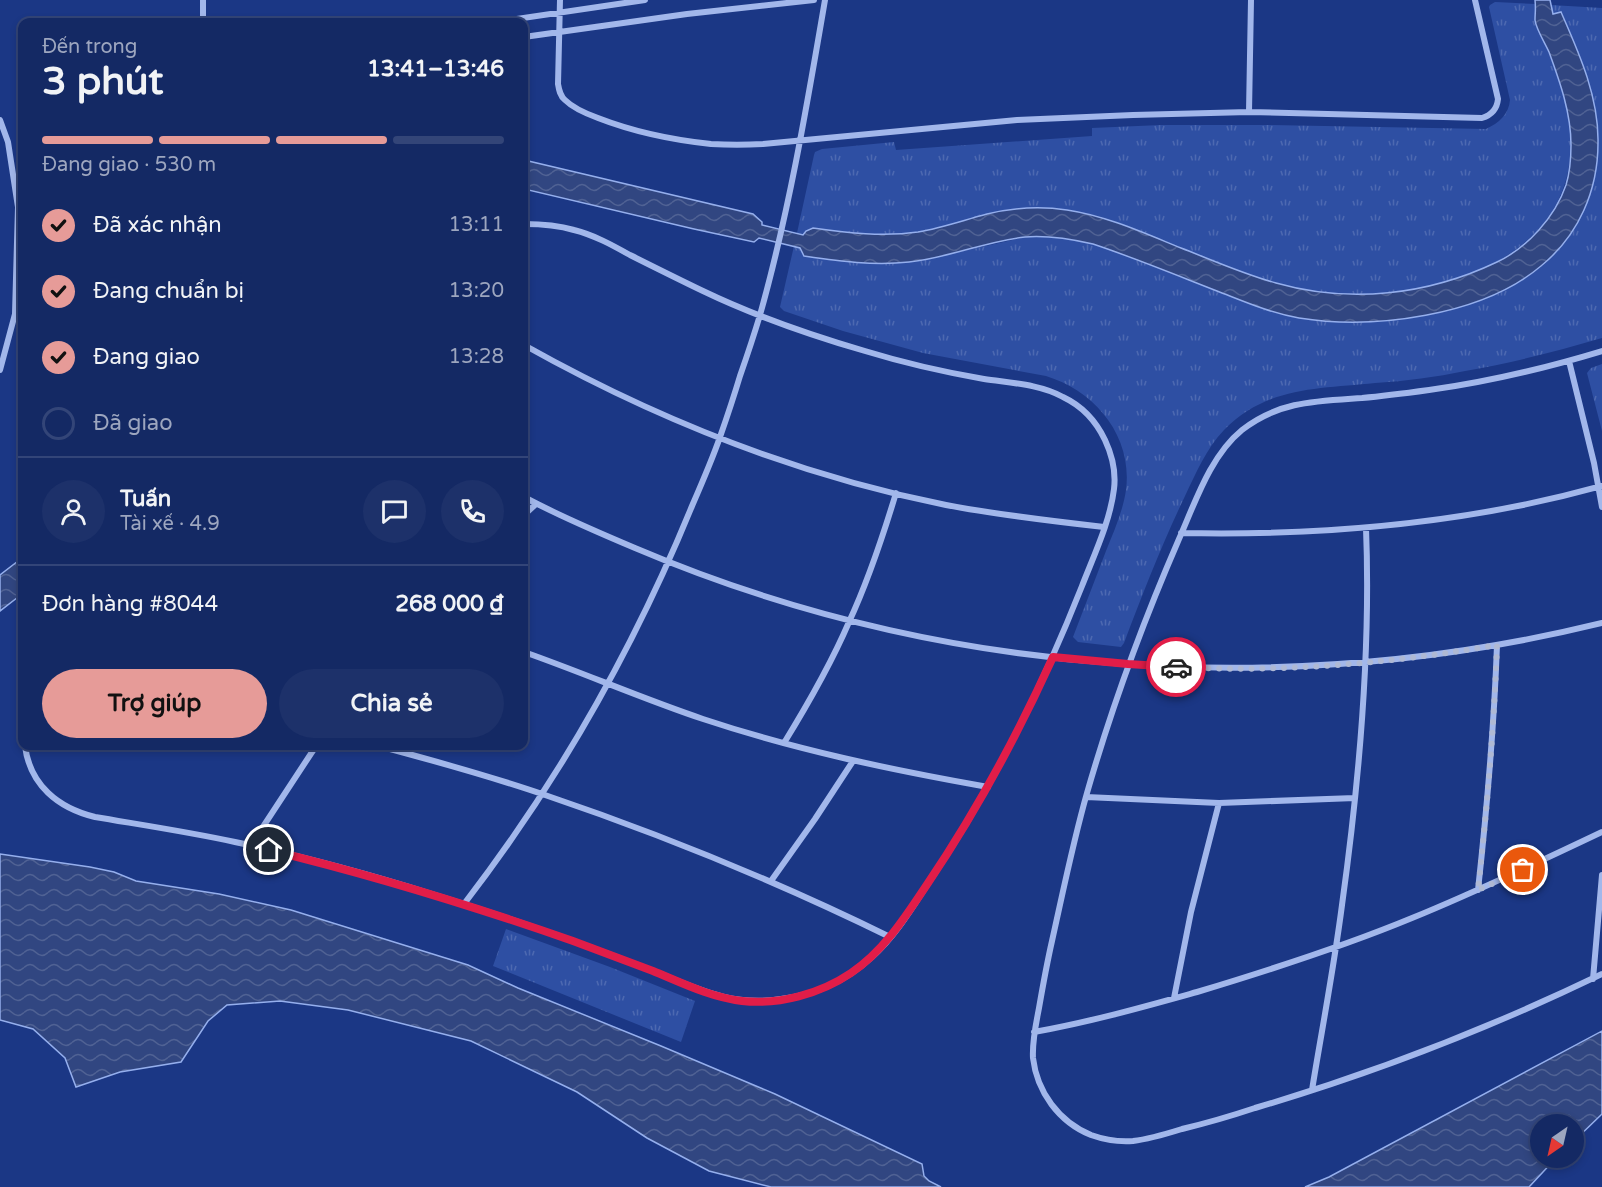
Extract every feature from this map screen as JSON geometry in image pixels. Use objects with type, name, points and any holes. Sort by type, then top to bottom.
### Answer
[{"type":"street","points":[[203,0],[203,18]]},
{"type":"street","points":[[560,0],[558,84],[566,101],[586,113],[635,130],[686,141],[725,145],[748,145],[1017,120],[1133,115],[1249,112],[1479,118],[1488,116],[1496,108],[1498,95],[1475,0]]},
{"type":"street","points":[[522,18],[645,0]]},
{"type":"street","points":[[528,37],[676,15],[814,0]]},
{"type":"street","points":[[465,904],[543,794],[608,684],[668,562],[720,439],[760,315],[777,247],[801,139],[825,0]]},
{"type":"street","points":[[1249,112],[1251,0]]},
{"type":"street","points":[[0,120],[8,142],[18,207],[15,314],[0,370]]},
{"type":"street","points":[[26,750],[31,769],[42,787],[56,801],[74,811],[95,817],[251,845],[356,872],[465,904],[600,951],[710,994],[746,1001],[788,998],[807,994],[828,986],[859,968],[875,954],[890,937],[943,861],[988,786],[1022,723],[1053,657],[1104,527],[1114,491],[1108,445],[1088,414],[1067,398],[1056,393],[897,361],[832,341],[702,291],[590,235],[555,226],[528,224]]},
{"type":"street","points":[[528,347],[652,410],[720,439],[795,465],[947,505],[1104,527]]},
{"type":"street","points":[[1602,351],[1510,375],[1433,390],[1300,403],[1284,407],[1269,413],[1244,429],[1222,451],[1206,478],[1181,533],[1128,664],[1086,797],[1047,964],[1034,1032],[1034,1064],[1046,1097],[1060,1114],[1088,1134],[1108,1140],[1129,1141],[1151,1138],[1312,1090],[1469,1033],[1602,974]]},
{"type":"street","points":[[1569,361],[1601,486],[1602,507]]},
{"type":"street","points":[[1181,533],[1299,532],[1366,528],[1455,517],[1534,503],[1601,486]]},
{"type":"street","points":[[784,743],[827,669],[850,620],[896,493]]},
{"type":"street","points":[[528,499],[668,562],[749,592],[850,620],[946,641],[1053,657],[1187,668],[1251,668],[1365,662],[1454,652],[1602,624]]},
{"type":"street","points":[[528,511],[536,504]]},
{"type":"street","points":[[1312,1090],[1336,947],[1355,798],[1365,662],[1368,567],[1366,528]]},
{"type":"street","points":[[1478,890],[1491,766],[1497,645]]},
{"type":"street","points":[[528,654],[704,720],[853,761],[988,786]]},
{"type":"street","points":[[251,845],[313,750]]},
{"type":"street","points":[[393,750],[543,794],[657,834],[771,881],[890,937]]},
{"type":"street","points":[[771,881],[853,761]]},
{"type":"street","points":[[1086,797],[1219,803],[1355,798]]},
{"type":"street","points":[[1174,998],[1191,912],[1219,803]]},
{"type":"street","points":[[1034,1032],[1075,1025],[1174,998],[1336,947],[1411,919],[1602,832]]},
{"type":"street","points":[[1593,979],[1602,875]]},
{"type":"green space","points":[[1495,2],[1535,4],[1536,24],[1553,64],[1566,104],[1571,144],[1570,158],[1562,191],[1546,219],[1524,243],[1497,261],[1467,276],[1434,286],[1401,292],[1357,295],[1309,291],[1242,273],[1106,218],[1075,212],[983,215],[955,224],[905,233],[865,234],[813,228],[804,235],[797,233],[814,155],[822,149],[894,142],[896,150],[1092,136],[1092,128],[1161,125],[1486,129],[1502,118],[1508,110],[1510,100],[1489,7]]},
{"type":"green space","points":[[1551,5],[1602,8],[1602,338],[1483,368],[1398,381],[1295,392],[1258,405],[1224,430],[1197,470],[1168,532],[1121,647],[1078,642],[1073,637],[1118,521],[1126,490],[1127,470],[1117,434],[1095,404],[1064,383],[1046,376],[923,353],[843,331],[784,311],[780,307],[794,246],[885,264],[932,258],[1026,237],[1070,239],[1093,244],[1257,306],[1299,318],[1360,322],[1392,320],[1458,308],[1488,297],[1516,284],[1554,255],[1575,227],[1590,195],[1594,178],[1598,137],[1587,79],[1562,13],[1553,14]]},
{"type":"green space","points":[[1602,364],[1602,431],[1587,373],[1591,368]]},
{"type":"green space","points":[[506,929],[695,1001],[681,1042],[493,966]]},
{"type":"water","points":[[1535,0],[1550,0],[1553,14],[1561,12],[1587,76],[1595,109],[1598,143],[1597,161],[1590,194],[1576,226],[1554,254],[1541,266],[1517,283],[1489,297],[1458,308],[1426,315],[1360,322],[1288,316],[1093,244],[1051,237],[1010,239],[909,262],[869,263],[817,258],[804,256],[800,248],[759,238],[754,242],[528,190],[528,161],[753,214],[762,222],[762,225],[803,235],[813,228],[866,234],[918,232],[1006,210],[1057,209],[1111,221],[1276,283],[1332,293],[1388,293],[1416,289],[1471,273],[1508,256],[1539,230],[1561,197],[1570,165],[1571,133],[1557,75],[1535,20]]},
{"type":"water","points":[[18,561],[18,597],[0,611],[0,575]]},
{"type":"water","points":[[0,854],[90,867],[114,872],[136,881],[219,894],[291,910],[468,965],[518,988],[775,1094],[922,1164],[924,1176],[941,1187],[771,1187],[709,1171],[647,1138],[577,1092],[471,1041],[348,1010],[280,1001],[227,1005],[208,1021],[181,1062],[120,1072],[76,1087],[65,1058],[33,1029],[0,1020]]},
{"type":"water","points":[[1602,1031],[1602,1114],[1584,1131],[1584,1114],[1530,1114],[1530,1168],[1547,1168],[1529,1187],[1305,1187],[1329,1177]]},
{"type":"way so far","points":[[1176,667],[1312,666],[1408,658],[1497,645],[1491,766],[1478,890],[1523,870]]},
{"type":"route","points":[[269,850],[367,875],[480,909],[600,951],[710,994],[746,1001],[788,998],[807,994],[838,981],[859,968],[885,943],[917,901],[972,815],[998,769],[1053,657],[1176,667]]}]
